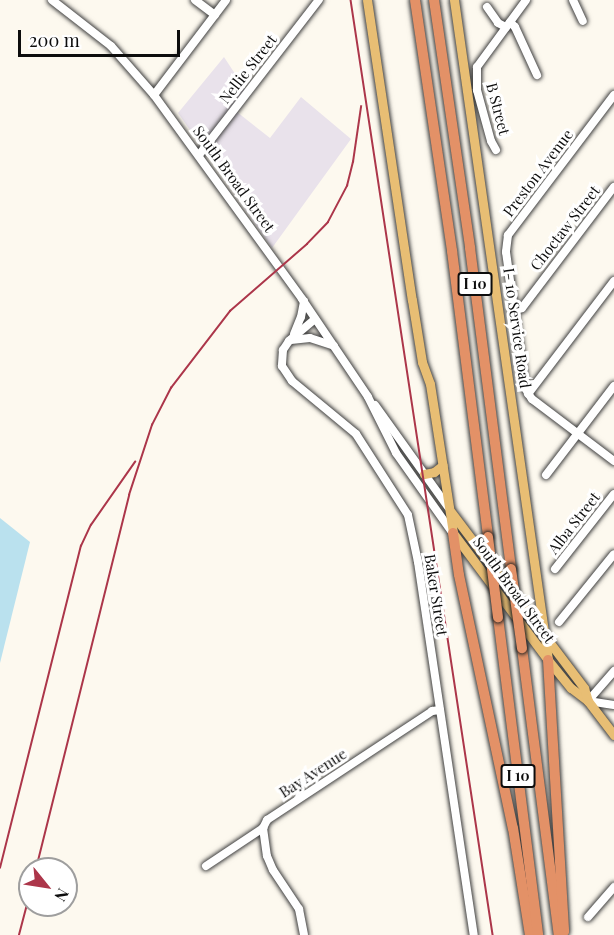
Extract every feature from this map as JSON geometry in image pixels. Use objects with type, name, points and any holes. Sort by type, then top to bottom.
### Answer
[{"type":"highway","name":"I 10","points":[[415,0],[452,251],[538,935]]},
{"type":"highway","name":"I 10","points":[[434,0],[470,248],[559,935]]},
{"type":"highway","points":[[453,533],[459,575],[513,828],[530,935]]},
{"type":"highway","points":[[548,660],[564,935]]},
{"type":"main road","points":[[367,0],[412,300],[443,465],[453,533]]},
{"type":"main road","name":"I- 10 Service Road","points":[[454,0],[548,660]]},
{"type":"main road","points":[[424,474],[434,472],[443,465]]},
{"type":"main road","name":"South Broad Street","points":[[450,509],[584,688],[588,701]]},
{"type":"main road","name":"South Broad Street","points":[[453,533],[548,660],[571,688],[588,701],[614,735]]},
{"type":"street","name":"South Broad Street","points":[[52,0],[111,46],[154,95],[304,301],[368,397],[386,418],[450,509]]},
{"type":"street","points":[[195,0],[215,15]]},
{"type":"street","points":[[154,95],[226,0]]},
{"type":"street","name":"Nellie Street","points":[[199,155],[319,0]]},
{"type":"street","points":[[508,25],[526,0]]},
{"type":"street","points":[[573,0],[584,21]]},
{"type":"street","points":[[487,7],[498,22],[515,27],[537,75]]},
{"type":"street","name":"B Street","points":[[496,150],[486,121],[476,74],[479,62],[508,25]]},
{"type":"street","name":"Preston Avenue","points":[[528,394],[523,380],[513,311],[506,252],[508,235],[614,95]]},
{"type":"street","name":"Choctaw Street","points":[[513,311],[522,308],[614,187]]},
{"type":"street","points":[[614,281],[528,394],[614,460]]},
{"type":"street","name":"Baker Street","points":[[304,301],[301,317],[282,359],[285,374],[356,434],[408,514],[418,562],[474,935]]},
{"type":"street","points":[[291,338],[315,319]]},
{"type":"street","points":[[291,338],[310,338],[334,346]]},
{"type":"street","points":[[546,475],[614,386]]},
{"type":"street","name":"South Broad Street","points":[[368,397],[396,453],[453,533]]},
{"type":"street","name":"Alba Street","points":[[555,569],[614,494]]},
{"type":"street","points":[[559,622],[614,554]]},
{"type":"street","points":[[588,701],[614,670]]},
{"type":"street","points":[[588,701],[614,705]]},
{"type":"street","name":"Bay Avenue","points":[[206,866],[262,828],[267,820],[423,717],[440,710]]},
{"type":"street","points":[[262,828],[267,856],[273,870],[299,909],[304,935]]},
{"type":"street","points":[[588,917],[614,887]]},
{"type":"shaded area","points":[[224,57],[249,95],[237,112],[270,138],[301,97],[351,139],[272,248],[178,113]]},
{"type":"water","points":[[0,518],[30,542],[0,663]]},
{"type":"railway","points":[[351,0],[493,935]]},
{"type":"railway","points":[[39,857],[129,495],[152,425],[171,388],[230,311],[307,244],[328,222],[347,186],[361,107]]},
{"type":"railway","points":[[0,868],[81,546],[91,525],[135,462]]},
{"type":"railway","points":[[19,935],[24,917]]}]
